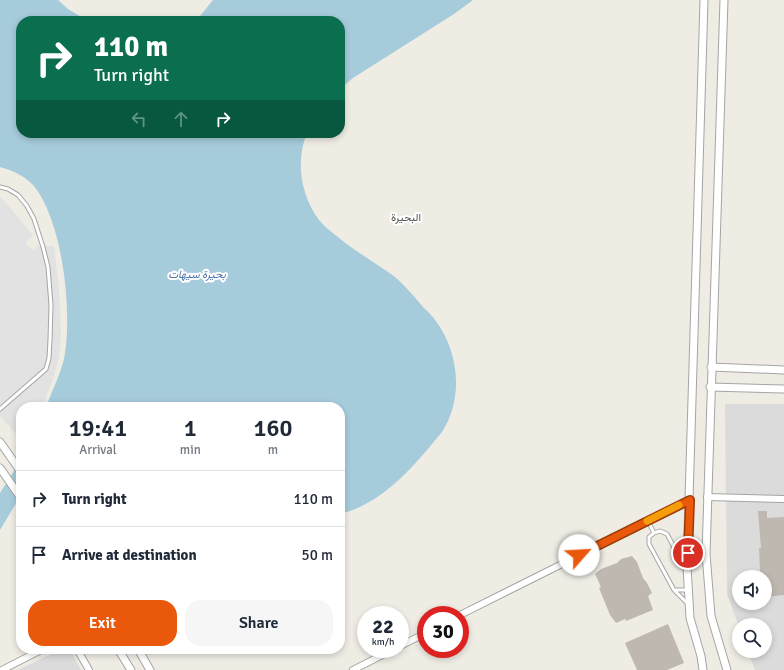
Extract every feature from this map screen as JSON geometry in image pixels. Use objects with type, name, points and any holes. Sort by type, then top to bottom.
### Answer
[{"type":"street","points":[[703,670],[701,656],[690,618],[688,574],[704,0]]},
{"type":"street","points":[[724,0],[710,387],[706,554],[711,616],[727,670]]},
{"type":"street","points":[[711,366],[784,370]]},
{"type":"street","points":[[710,387],[784,389]]},
{"type":"street","points":[[0,442],[16,465]]},
{"type":"street","points":[[0,468],[16,491]]},
{"type":"street","points":[[707,497],[784,499]]},
{"type":"street","points":[[469,610],[690,500]]},
{"type":"street","points":[[2,670],[33,654]]},
{"type":"street","points":[[80,654],[89,670]]},
{"type":"street","points":[[121,654],[131,670]]},
{"type":"street","points":[[141,654],[150,670]]},
{"type":"street","points":[[353,670],[376,658]]},
{"type":"lane","points":[[0,187],[8,189],[18,195],[27,206],[34,219],[43,247],[50,281],[51,323],[49,358],[46,369],[0,409]]},
{"type":"lane","points":[[648,521],[654,532]]},
{"type":"lane","points":[[688,574],[667,534],[660,531],[654,532],[649,536],[649,544],[674,590],[690,605]]},
{"type":"lane","points":[[674,590],[689,590]]},
{"type":"shaded area","points":[[0,196],[33,235],[26,243],[28,246],[33,250],[38,246],[54,246],[59,289],[61,332],[59,358],[44,402],[16,402],[16,434],[0,416]]},
{"type":"shaded area","points":[[725,404],[784,404],[784,670],[755,670],[751,658],[772,658],[772,618],[736,618],[733,610],[772,610],[772,570],[732,570],[732,608],[727,594]]},
{"type":"shaded area","points":[[52,654],[73,654],[81,670],[18,670]]},
{"type":"water","name":"بحيرة سيهات","points":[[0,0],[58,0],[68,9],[80,16],[16,16],[16,138],[305,138],[301,155],[302,178],[304,189],[313,211],[330,231],[400,281],[432,316],[443,332],[454,360],[456,390],[454,405],[442,432],[408,471],[388,489],[365,504],[345,512],[345,402],[48,402],[64,359],[66,340],[66,294],[59,245],[44,202],[34,186],[22,176],[0,167]]},
{"type":"water","points":[[213,0],[473,0],[454,14],[353,78],[345,85],[345,16],[200,16]]},
{"type":"water","points":[[16,468],[16,503],[0,530],[0,493]]},
{"type":"building","points":[[758,511],[767,511],[767,518],[784,517],[784,595],[772,596],[772,570],[760,570],[759,548],[761,548]]},
{"type":"building","points":[[632,556],[637,562],[643,578],[652,593],[648,596],[653,610],[626,621],[625,619],[616,623],[610,615],[595,574],[601,569],[617,563],[621,559]]},
{"type":"building","points":[[668,624],[684,663],[667,670],[637,670],[625,643]]},
{"type":"slow traffic","points":[[647,521],[679,505]]},
{"type":"district","name":"البحيرة","points":[[406,217]]},
{"type":"route","points":[[579,555],[690,500],[688,553]]}]
